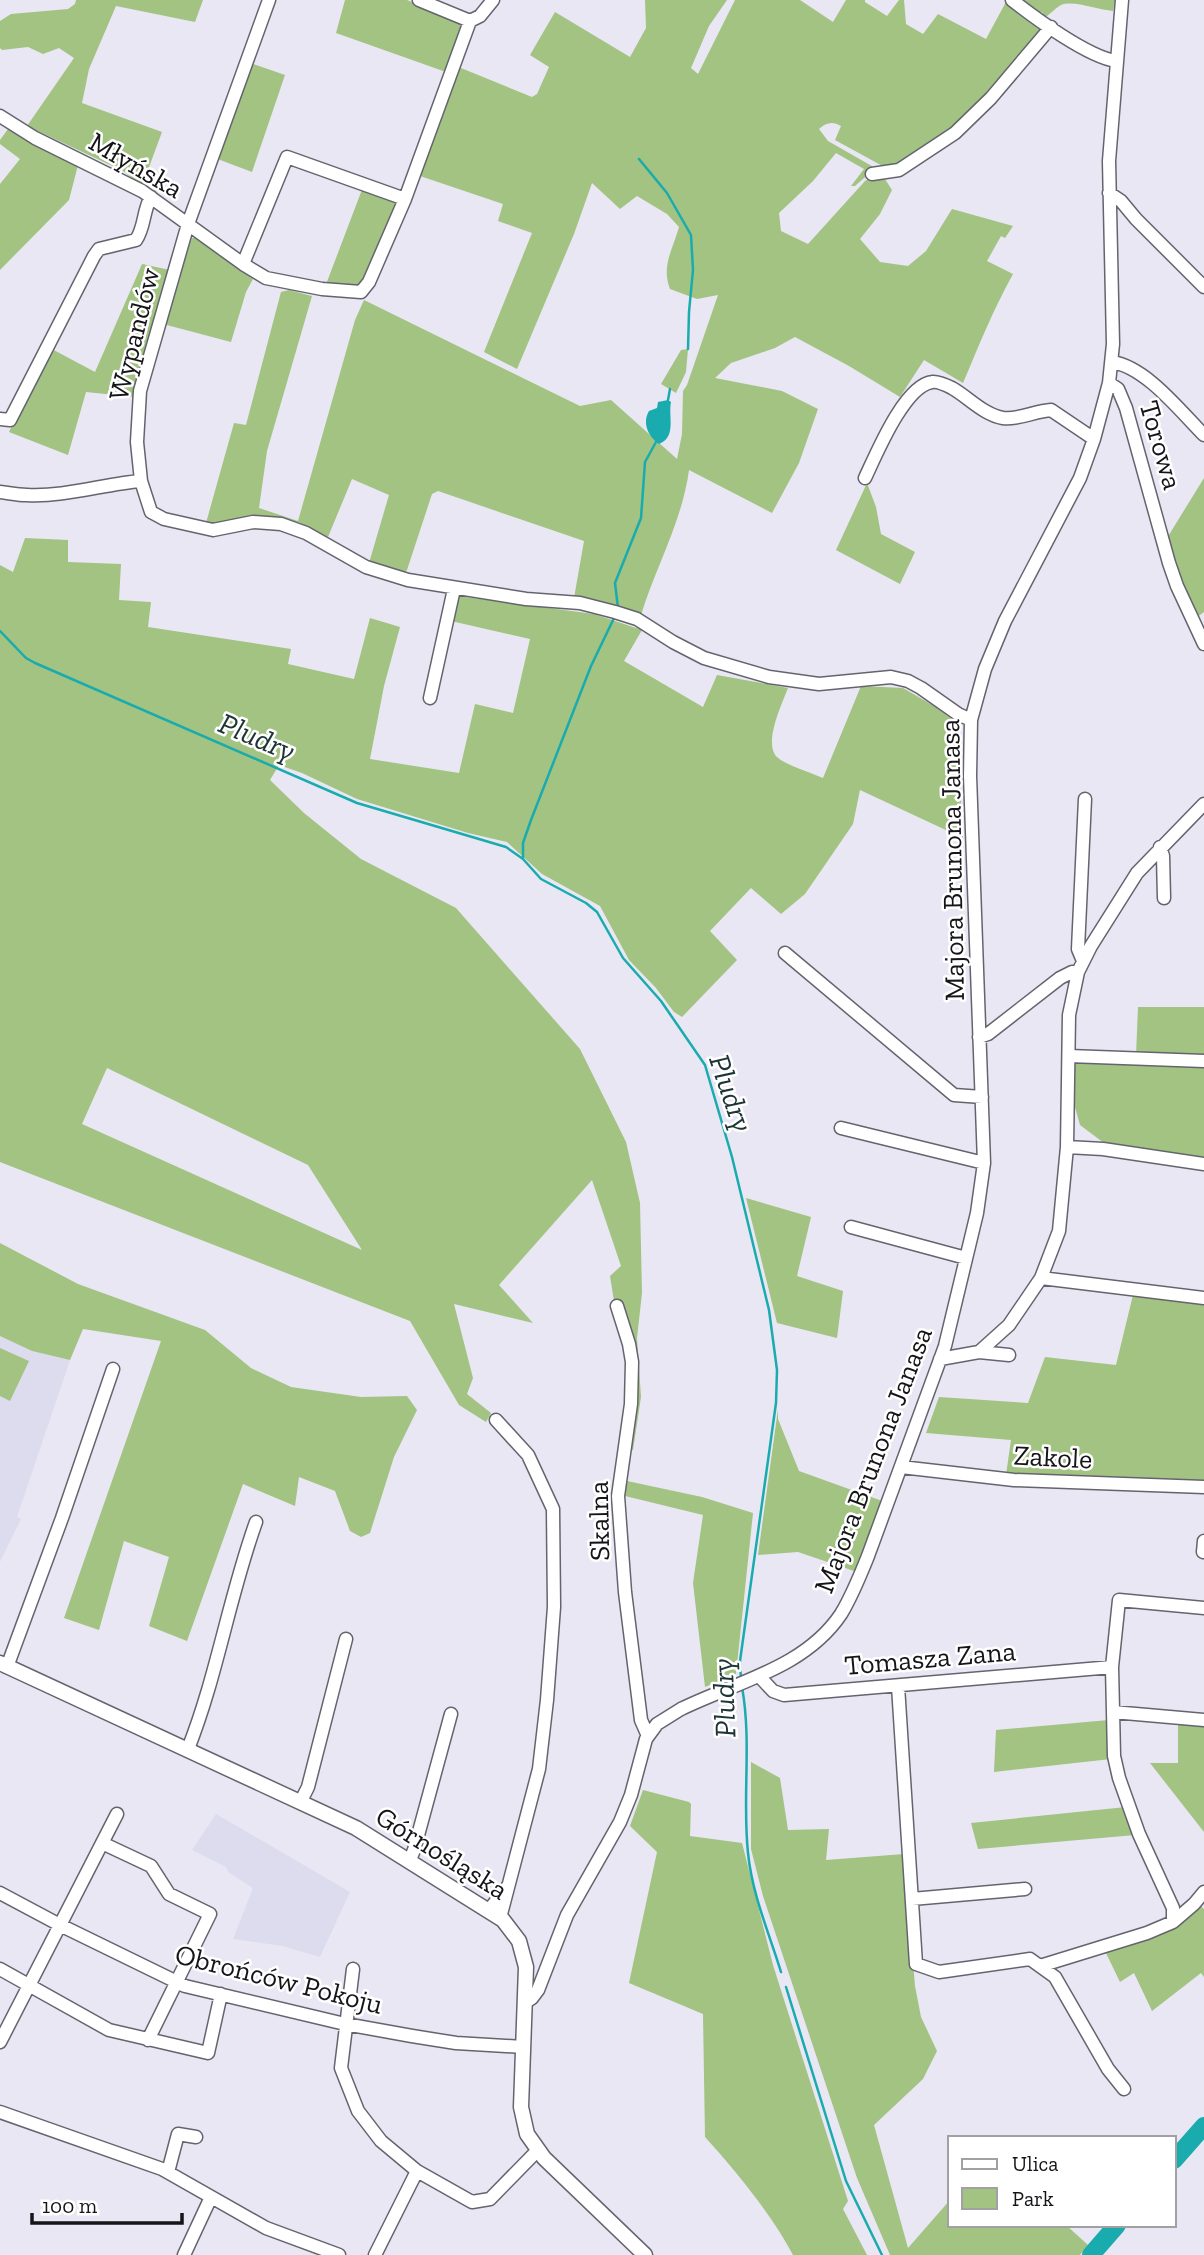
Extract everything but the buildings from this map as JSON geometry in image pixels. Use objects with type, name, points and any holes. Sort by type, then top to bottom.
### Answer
[{"type":"street","name":"Wypandów","points":[[269,0],[187,224],[140,391],[137,442],[141,481],[148,508],[159,518],[213,530],[253,522],[281,524],[306,533],[379,572],[454,589],[580,603],[615,612],[637,619],[704,658],[769,677],[819,684],[872,677],[908,681],[963,718],[971,720]]},
{"type":"street","points":[[419,0],[469,23],[480,16],[493,0]]},
{"type":"street","points":[[1012,0],[1105,59],[1116,61]]},
{"type":"street","name":"Majora Brunona Janasa","points":[[526,2002],[538,1990],[567,1915],[620,1822],[648,1736],[655,1726],[671,1714],[790,1661],[824,1634],[840,1615],[862,1570],[940,1359],[980,1202],[984,1163],[970,776],[971,720],[978,689],[997,639],[1076,486],[1094,439],[1109,383],[1112,362],[1109,145],[1122,0]]},
{"type":"street","name":"Młyńska","points":[[0,116],[35,138],[119,177],[266,278],[322,289],[361,292],[369,282],[405,199],[469,23]]},
{"type":"street","points":[[872,174],[899,170],[955,133],[991,98],[1051,27]]},
{"type":"street","points":[[243,264],[287,157],[405,199]]},
{"type":"street","points":[[1109,193],[1121,201],[1204,287]]},
{"type":"street","points":[[0,419],[9,420],[94,256],[99,249],[136,240],[140,235],[146,205],[151,197]]},
{"type":"street","points":[[1112,362],[1143,376],[1204,435]]},
{"type":"street","points":[[864,478],[902,407],[917,391],[930,383],[939,383],[953,389],[999,417],[1015,418],[1051,410],[1094,439]]},
{"type":"street","name":"Torowa","points":[[1109,383],[1118,389],[1126,408],[1173,575],[1204,644]]},
{"type":"street","points":[[0,492],[51,494],[141,481]]},
{"type":"street","points":[[430,698],[454,589]]},
{"type":"street","points":[[1080,966],[1078,949],[1085,799]]},
{"type":"street","points":[[979,1352],[1009,1325],[1041,1278],[1059,1231],[1067,1147],[1071,1003],[1080,966],[1137,873],[1204,804]]},
{"type":"street","points":[[1160,847],[1163,856],[1164,898]]},
{"type":"street","points":[[785,953],[954,1095],[982,1097]]},
{"type":"street","points":[[979,1037],[988,1034],[1060,978],[1080,966]]},
{"type":"street","points":[[1069,1056],[1204,1061]]},
{"type":"street","points":[[841,1128],[984,1163]]},
{"type":"street","points":[[1067,1147],[1204,1164]]},
{"type":"street","points":[[851,1227],[966,1258]]},
{"type":"street","points":[[1041,1278],[1204,1298]]},
{"type":"street","name":"Skalna","points":[[617,1306],[629,1344],[632,1380],[618,1496],[639,1711],[648,1736]]},
{"type":"street","points":[[940,1359],[979,1352],[1009,1355]]},
{"type":"street","points":[[4,1665],[62,1518],[113,1369]]},
{"type":"street","points":[[495,1914],[509,1886],[539,1769],[554,1606],[553,1509],[528,1455],[496,1420]]},
{"type":"street","name":"Zakole","points":[[901,1467],[1014,1480],[1204,1487]]},
{"type":"street","points":[[188,1749],[205,1700],[244,1557],[257,1522]]},
{"type":"street","points":[[1203,1552],[1204,1541]]},
{"type":"street","points":[[1173,1922],[1173,1908],[1139,1835],[1119,1778],[1114,1756],[1112,1667],[1119,1600],[1204,1608]]},
{"type":"street","points":[[302,1801],[308,1787],[346,1639]]},
{"type":"street","name":"Górnośląska","points":[[4,1665],[356,1828],[495,1914],[512,1930],[522,1947],[526,1967],[521,2113],[527,2134],[538,2150],[645,2255]]},
{"type":"street","name":"Tomasza Zana","points":[[755,1677],[773,1691],[784,1695],[1112,1667]]},
{"type":"street","points":[[898,1686],[916,1964],[939,1972],[1030,1959],[1055,1977],[1108,2068],[1124,2089]]},
{"type":"street","points":[[1113,1712],[1204,1720]]},
{"type":"street","points":[[410,1860],[451,1714]]},
{"type":"street","points":[[0,2042],[117,1814]]},
{"type":"street","points":[[102,1843],[151,1866],[169,1894],[210,1914],[148,2040]]},
{"type":"street","points":[[912,1899],[1025,1889]]},
{"type":"street","points":[[1040,1966],[1147,1933],[1173,1922],[1204,1892]]},
{"type":"street","name":"Obrońców Pokoju","points":[[0,1893],[175,1983],[345,2024],[456,2043],[523,2047]]},
{"type":"street","points":[[0,1969],[109,2030],[208,2053],[221,1994]]},
{"type":"street","points":[[353,1969],[341,2068],[358,2111],[381,2141],[417,2171],[472,2202],[490,2199],[538,2150]]},
{"type":"street","points":[[0,2112],[168,2172],[266,2228],[339,2255]]},
{"type":"street","points":[[168,2172],[178,2134],[196,2137]]},
{"type":"street","points":[[374,2255],[417,2171]]},
{"type":"street","points":[[184,2255],[211,2197]]},
{"type":"shaded area","points":[[0,1336],[32,1351],[70,1360],[17,1517],[21,1519],[0,1562]]},
{"type":"shaded area","points":[[216,1814],[350,1892],[320,1957],[283,1946],[233,1939],[253,1888],[228,1872],[226,1867],[192,1850]]},
{"type":"green space","points":[[76,0],[203,0],[195,22],[116,6],[89,69],[82,103],[162,132],[142,186],[123,171],[27,126],[74,58],[59,48],[43,54],[28,47],[2,50],[0,21],[11,14],[68,9]]},
{"type":"green space","points":[[345,0],[407,0],[465,24],[446,72],[336,33]]},
{"type":"green space","points":[[645,0],[727,0],[709,26],[691,68],[698,74],[735,0],[800,0],[833,22],[846,0],[865,0],[887,16],[899,0],[904,0],[906,24],[923,34],[938,14],[986,39],[1007,0],[1041,29],[1017,63],[945,137],[888,169],[835,140],[841,126],[832,123],[819,129],[828,141],[877,169],[855,186],[851,186],[864,169],[836,153],[813,181],[779,213],[781,231],[808,244],[865,181],[873,176],[883,176],[892,190],[880,214],[860,239],[880,262],[908,266],[926,251],[952,209],[1013,226],[1005,238],[1001,236],[987,261],[1013,274],[963,383],[924,360],[900,397],[795,337],[775,348],[731,363],[715,378],[782,391],[818,409],[799,463],[772,513],[689,470],[681,508],[641,615],[574,598],[584,541],[438,491],[432,494],[407,570],[402,575],[369,563],[389,495],[352,479],[328,537],[298,522],[216,528],[206,523],[234,423],[246,425],[281,292],[289,290],[312,296],[267,451],[259,508],[298,521],[355,320],[364,300],[580,406],[611,400],[677,459],[682,434],[683,391],[718,295],[697,299],[670,289],[667,265],[679,227],[667,214],[637,196],[620,209],[592,183],[574,234],[517,369],[484,352],[532,233],[498,221],[503,204],[420,176],[456,66],[532,97],[537,94],[549,67],[530,55],[555,12],[630,57],[646,28]]},
{"type":"green space","points":[[1016,0],[1115,0],[1113,11],[1066,4],[1044,16],[1042,12],[1037,15]]},
{"type":"green space","points":[[250,63],[285,75],[252,172],[215,158]]},
{"type":"green space","points":[[8,129],[78,165],[69,200],[0,270],[0,184],[20,159],[0,144]]},
{"type":"green space","points":[[363,187],[401,200],[371,270],[358,288],[325,287]]},
{"type":"green space","points":[[192,238],[197,238],[253,279],[246,292],[231,342],[163,324]]},
{"type":"green space","points":[[142,264],[170,270],[135,397],[86,392],[68,455],[9,432],[50,348],[95,372]]},
{"type":"green space","points":[[688,349],[686,372],[676,393],[661,384],[681,350]]},
{"type":"green space","points":[[1204,478],[1204,612],[1196,618],[1167,538]]},
{"type":"green space","points":[[867,483],[876,507],[881,534],[915,552],[900,584],[836,550]]},
{"type":"green space","points":[[25,538],[68,540],[68,562],[121,564],[119,600],[151,602],[148,627],[291,649],[288,664],[354,679],[370,618],[400,627],[384,686],[370,759],[459,773],[475,704],[513,713],[530,639],[451,621],[458,596],[594,614],[642,630],[624,661],[703,707],[717,675],[788,688],[775,723],[773,751],[786,763],[823,778],[861,686],[903,688],[957,723],[963,838],[860,790],[853,824],[805,894],[781,914],[751,888],[710,931],[737,960],[682,1017],[674,1012],[629,960],[600,906],[542,874],[507,842],[357,799],[279,765],[270,780],[304,813],[361,859],[456,908],[580,1049],[626,1142],[640,1203],[642,1293],[637,1338],[641,1397],[633,1450],[628,1451],[635,1393],[620,1301],[614,1301],[610,1276],[621,1266],[592,1180],[499,1285],[533,1323],[454,1304],[473,1378],[467,1394],[491,1413],[486,1422],[459,1405],[410,1321],[0,1162],[0,565],[13,572]],"holes":[[[107,1068],[308,1165],[362,1250],[82,1124]]]},
{"type":"green space","points":[[1138,1007],[1204,1007],[1204,1055],[1136,1056]]},
{"type":"green space","points":[[1075,1062],[1204,1064],[1204,1161],[1104,1143],[1080,1125],[1075,1107]]},
{"type":"green space","points":[[746,1198],[811,1217],[797,1276],[843,1291],[837,1338],[777,1323]]},
{"type":"green space","points":[[0,1243],[78,1284],[205,1330],[251,1368],[291,1387],[361,1397],[407,1396],[417,1410],[394,1457],[370,1533],[361,1537],[350,1531],[335,1491],[299,1477],[295,1506],[243,1484],[187,1641],[149,1626],[169,1557],[124,1541],[99,1630],[64,1618],[161,1341],[83,1329],[70,1360],[32,1351],[0,1336]]},
{"type":"green space","points":[[1133,1295],[1204,1305],[1204,1483],[1006,1475],[1011,1440],[926,1433],[939,1397],[1028,1403],[1045,1357],[1116,1365]]},
{"type":"green space","points":[[0,1348],[29,1361],[10,1401],[0,1396]]},
{"type":"green space","points":[[778,1409],[778,1419],[799,1471],[885,1502],[857,1572],[798,1552],[758,1555]]},
{"type":"green space","points":[[627,1481],[702,1497],[753,1513],[736,1674],[705,1687],[693,1583],[703,1515],[621,1495]]},
{"type":"green space","points":[[1109,1720],[1111,1759],[994,1772],[996,1730]]},
{"type":"green space","points":[[1178,1721],[1204,1724],[1204,1832],[1150,1763],[1178,1763]]},
{"type":"green space","points":[[751,1762],[780,1778],[788,1830],[829,1829],[826,1860],[904,1854],[915,1986],[921,2017],[937,2051],[923,2079],[874,2125],[908,2248],[948,2202],[948,2227],[1068,2227],[1088,2245],[1080,2255],[890,2255],[857,2178],[763,1896],[751,1849]]},
{"type":"green space","points":[[643,1790],[689,1802],[690,1836],[742,1843],[773,1965],[848,2201],[843,2209],[867,2255],[793,2255],[752,2193],[705,2137],[703,2014],[629,1983],[657,1852],[630,1826]]},
{"type":"green space","points":[[1126,1807],[1135,1835],[978,1849],[971,1823]]},
{"type":"green space","points":[[1201,1906],[1204,1909],[1204,1977],[1201,1973],[1152,2011],[1134,1973],[1120,1982],[1105,1951],[1180,1922]]},
{"type":"water","points":[[658,402],[671,402],[670,432],[665,441],[659,444],[647,429],[646,420],[649,411],[657,408]]},
{"type":"waterway","points":[[639,159],[667,193],[691,235],[693,270],[688,349]]},
{"type":"waterway","points":[[668,400],[670,389]]},
{"type":"waterway","points":[[618,608],[615,583],[641,518],[645,462],[656,442]]},
{"type":"waterway","points":[[523,859],[523,843],[531,820],[591,666],[614,618]]},
{"type":"waterway","name":"Pludry","points":[[0,631],[26,658],[35,663],[357,803],[506,847],[523,859],[541,879],[586,903],[597,912],[623,958],[661,1001],[705,1065],[732,1157],[769,1310],[777,1370],[776,1403],[740,1661],[741,1680]]},
{"type":"waterway","name":"Pludry","points":[[742,1687],[746,1728],[746,1832],[750,1868],[781,1972]]},
{"type":"waterway","name":"Pludry","points":[[786,1987],[846,2181],[882,2255]]},
{"type":"waterway","points":[[1176,2158],[1204,2126]]},
{"type":"waterway","points":[[1091,2255],[1115,2227]]}]
